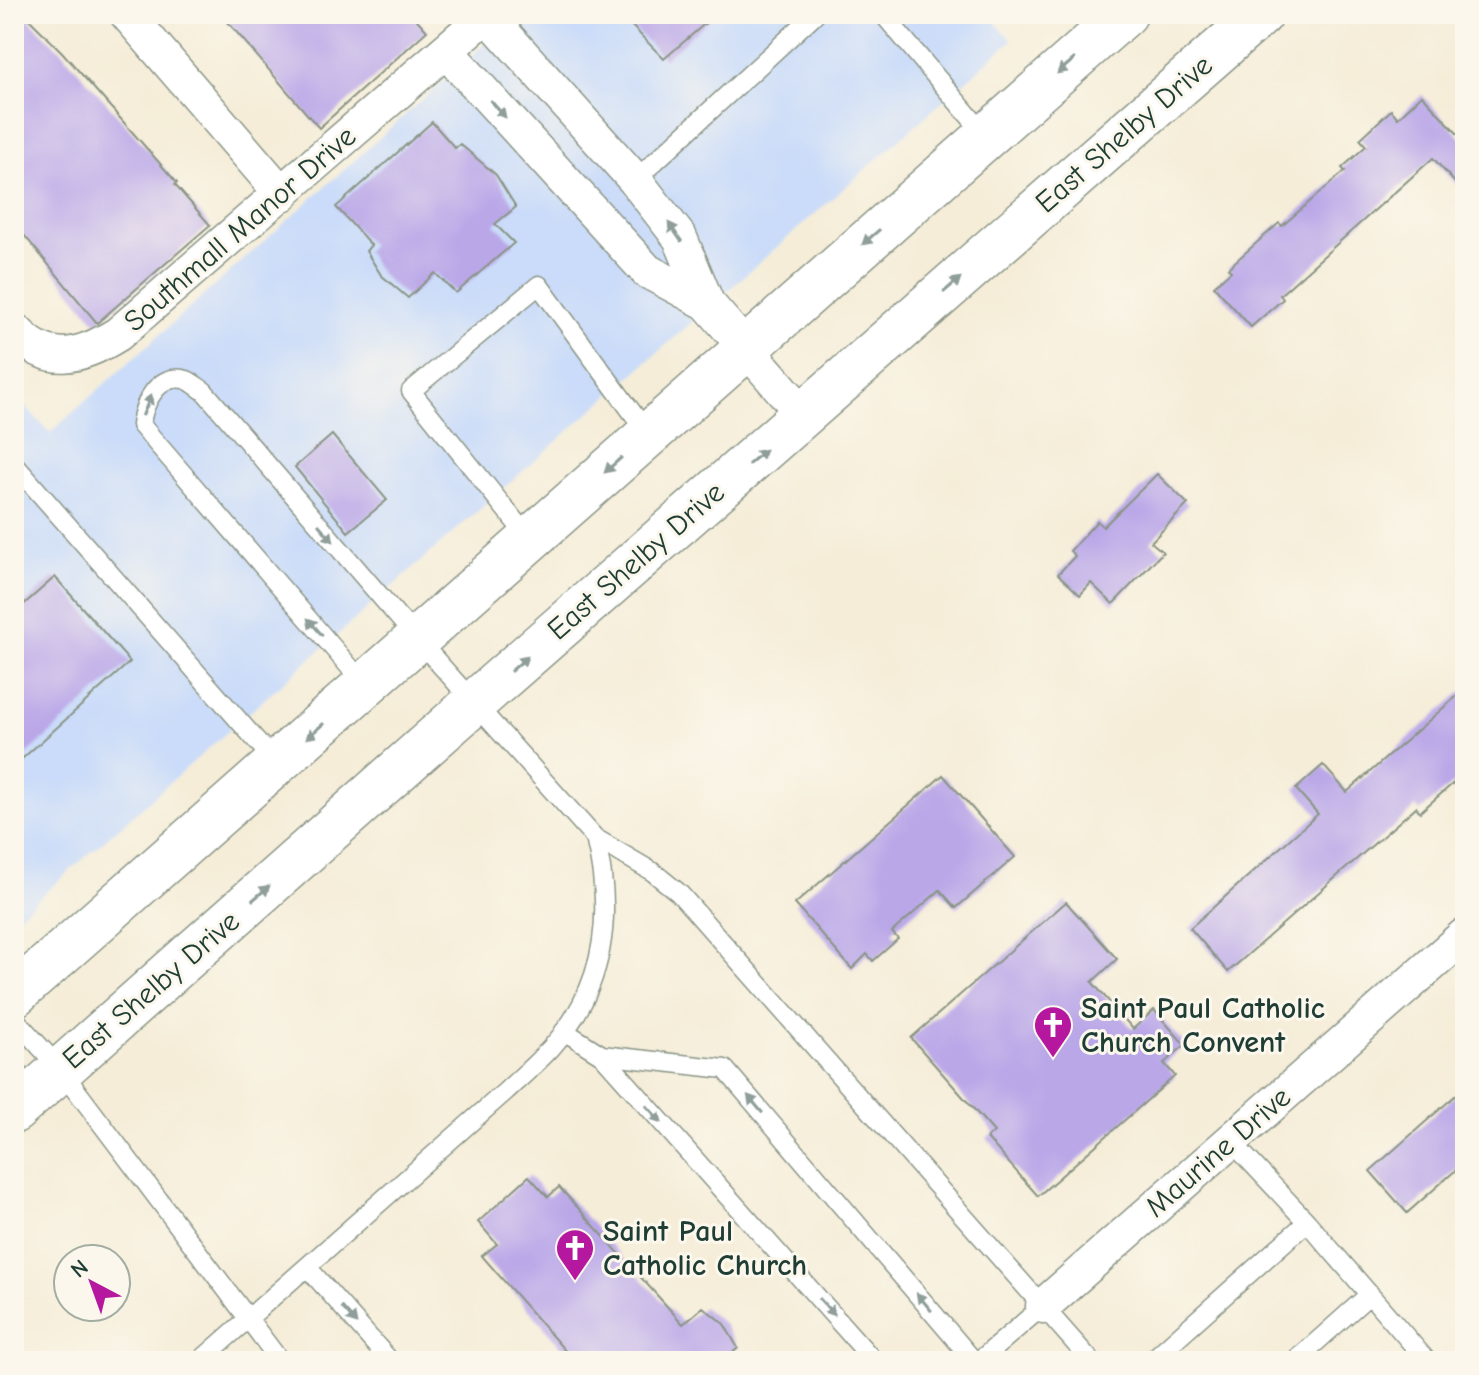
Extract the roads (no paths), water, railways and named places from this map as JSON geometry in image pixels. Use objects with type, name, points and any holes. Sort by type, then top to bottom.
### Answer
[{"type":"main road","points":[[14,995],[1125,14]]},
{"type":"main road","name":"East Shelby Drive","points":[[14,1111],[474,703],[1261,14]]},
{"type":"street","points":[[127,14],[282,194]]},
{"type":"street","name":"Southmall Manor Drive","points":[[16,331],[39,350],[61,356],[95,348],[144,314],[487,14],[624,168],[680,238],[707,303],[804,415]]},
{"type":"street","name":"Southmall Manor Drive","points":[[446,51],[647,271],[707,303]]},
{"type":"street","points":[[573,192],[624,168]]},
{"type":"street","name":"Maurine Drive","points":[[1043,1306],[1465,935]]},
{"type":"lane","points":[[624,168],[815,14]]},
{"type":"lane","points":[[883,14],[986,136]]},
{"type":"lane","points":[[530,540],[411,391],[539,285],[648,434]]},
{"type":"lane","points":[[366,686],[141,425],[145,402],[159,386],[176,379],[187,380],[204,391],[418,640],[595,838],[653,872],[679,893],[1091,1361]]},
{"type":"lane","points":[[14,464],[277,764]]},
{"type":"lane","points":[[200,1361],[506,1091],[564,1031],[576,1015],[591,981],[602,944],[606,907],[604,874],[595,838]]},
{"type":"lane","points":[[14,1018],[61,1070],[280,1361]]},
{"type":"lane","points":[[564,1031],[602,1055],[874,1361]]},
{"type":"lane","points":[[602,1055],[725,1069],[977,1361],[1043,1306]]},
{"type":"lane","points":[[1231,1141],[1307,1222],[1427,1361]]},
{"type":"lane","points":[[1151,1361],[1307,1222]]},
{"type":"lane","points":[[308,1268],[390,1361]]},
{"type":"lane","points":[[1295,1361],[1370,1294]]},
{"type":"place","name":"Saint Paul Catholic Church Convent","points":[[1053,1059]]},
{"type":"place","name":"Saint Paul Catholic Church","points":[[575,1282]]}]
